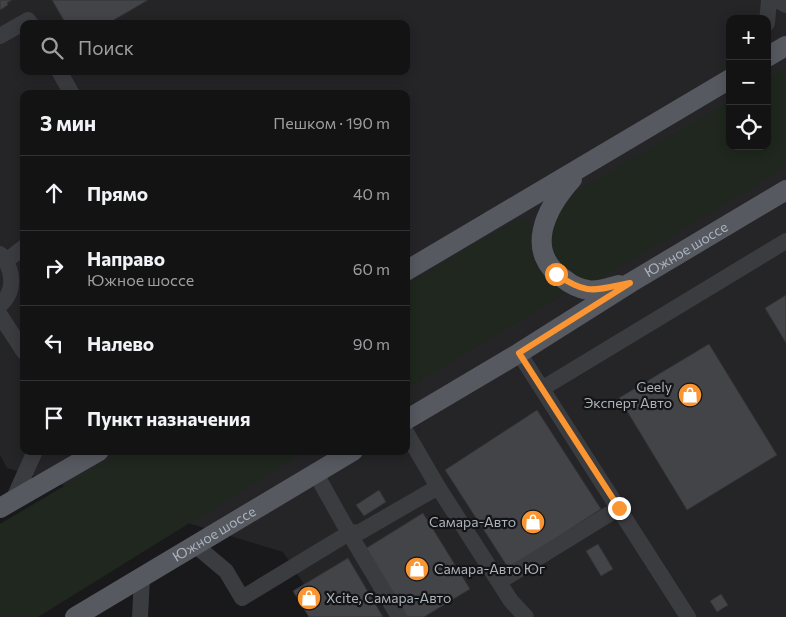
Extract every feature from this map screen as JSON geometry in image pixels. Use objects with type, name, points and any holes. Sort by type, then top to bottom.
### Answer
[{"type":"main road","points":[[771,55],[786,46]]},
{"type":"main road","points":[[410,269],[726,81]]},
{"type":"main road","points":[[583,167],[562,190],[551,206],[542,226],[541,245],[546,261],[556,274],[571,284],[589,291],[630,283]]},
{"type":"main road","name":"Южное шоссе","points":[[410,418],[786,190]]},
{"type":"main road","points":[[6,504],[91,455]]},
{"type":"main road","name":"Южное шоссе","points":[[75,617],[347,455]]},
{"type":"street","points":[[768,15],[769,0]]},
{"type":"street","points":[[777,0],[786,6]]},
{"type":"street","points":[[0,36],[20,25]]},
{"type":"street","points":[[61,75],[70,90]]},
{"type":"street","points":[[543,388],[786,240]]},
{"type":"street","points":[[0,306],[10,292],[12,282],[11,271],[3,258],[20,249]]},
{"type":"street","points":[[0,314],[20,346]]},
{"type":"street","points":[[519,353],[688,617]]},
{"type":"street","points":[[410,439],[438,487],[511,601],[526,617]]},
{"type":"street","points":[[6,504],[34,455]]},
{"type":"street","points":[[316,474],[399,617]]},
{"type":"street","points":[[196,545],[226,571],[242,598],[350,533],[360,532],[438,487]]},
{"type":"street","points":[[499,582],[619,508]]},
{"type":"street","points":[[140,617],[142,577]]},
{"type":"shaded area","points":[[0,0],[786,0],[786,617],[325,617],[283,552],[7,468],[0,455]]},
{"type":"shaded area","points":[[786,68],[786,167],[599,279],[584,280],[562,267],[554,254],[549,232],[556,210],[569,196],[726,103],[726,150],[771,150],[771,77]]},
{"type":"shaded area","points":[[520,218],[528,220],[531,230],[530,247],[538,267],[548,279],[566,293],[410,387],[410,283]]},
{"type":"shaded area","points":[[116,455],[300,455],[38,617],[0,617],[0,524]]},
{"type":"building","points":[[0,0],[12,0],[0,10]]},
{"type":"building","points":[[52,0],[148,0],[114,20],[64,20]]},
{"type":"building","points":[[786,295],[786,343],[765,308]]},
{"type":"building","points":[[709,344],[777,455],[687,510],[619,398]]},
{"type":"building","points":[[537,410],[601,509],[509,569],[445,470]]},
{"type":"building","points":[[379,490],[386,502],[364,516],[356,505]]},
{"type":"building","name":"Самара-Авто Юг","points":[[423,513],[470,589],[424,617],[407,617],[365,549]]},
{"type":"building","points":[[598,544],[613,569],[601,576],[586,551]]},
{"type":"building","points":[[348,558],[383,617],[309,617],[293,591]]},
{"type":"building","points":[[721,594],[728,605],[717,612],[710,601]]},
{"type":"place","name":"Geely Эксперт Авто","points":[[690,395]]},
{"type":"place","name":"Самара-Авто","points":[[533,522]]},
{"type":"place","name":"Самара-Авто Юг","points":[[417,569]]},
{"type":"place","name":"Xcite, Самара-Авто","points":[[309,598]]},
{"type":"route","points":[[556,274],[571,284],[589,291],[630,283],[519,353],[619,508]]}]
